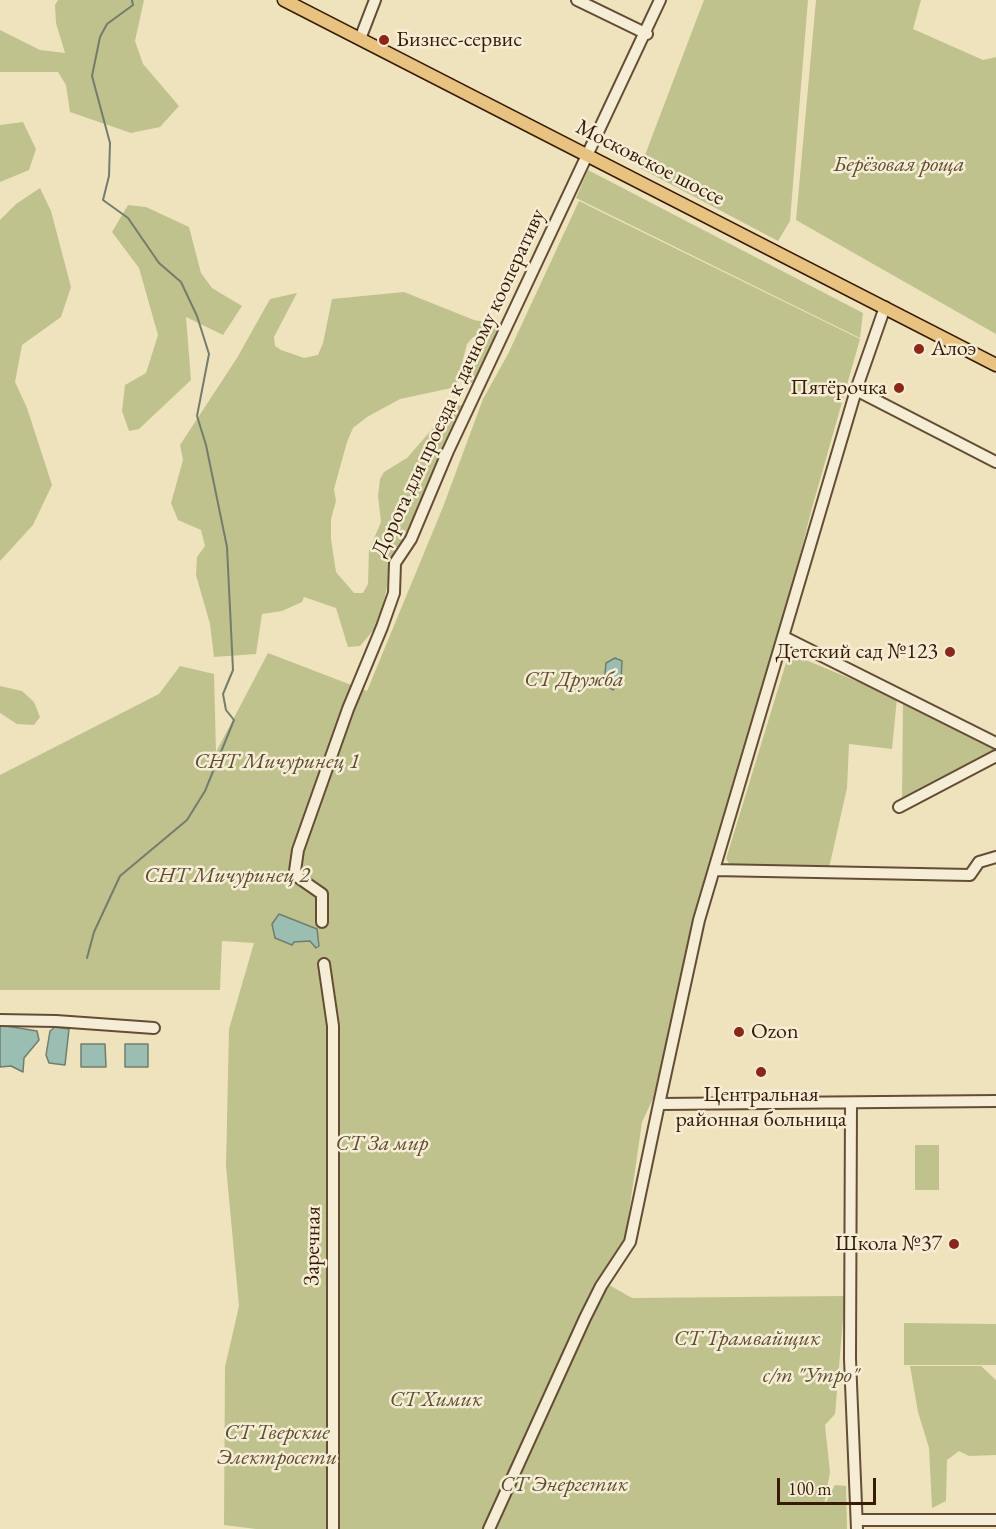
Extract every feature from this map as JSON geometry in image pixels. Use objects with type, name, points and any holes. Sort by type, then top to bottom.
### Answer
[{"type":"main road","name":"Московское шоссе","points":[[284,0],[996,365]]},
{"type":"street","points":[[360,39],[375,0]]},
{"type":"street","points":[[577,0],[646,34]]},
{"type":"street","name":"Дорога для проезда к дачному кооперативу","points":[[322,922],[322,894],[298,878],[295,871],[298,850],[348,709],[394,593],[395,563],[411,539],[448,450],[646,34],[660,0]]},
{"type":"street","points":[[489,1529],[585,1318],[601,1286],[630,1242],[699,920],[856,390],[885,307]]},
{"type":"street","points":[[856,390],[996,462]]},
{"type":"street","points":[[784,637],[996,743]]},
{"type":"street","points":[[899,807],[996,756]]},
{"type":"street","points":[[714,870],[969,875],[979,862],[996,857]]},
{"type":"street","name":"Заречная","points":[[324,964],[333,1026],[334,1177],[331,1256],[333,1529]]},
{"type":"street","points":[[0,1020],[56,1021],[154,1028]]},
{"type":"street","points":[[659,1104],[996,1101]]},
{"type":"street","points":[[851,1103],[850,1359],[857,1524],[996,1520]]},
{"type":"green space","points":[[58,0],[144,0],[135,41],[143,64],[179,106],[160,127],[131,133],[70,112],[66,85],[58,72],[0,72],[0,30],[40,50],[65,53],[56,23],[55,5]]},
{"type":"green space","points":[[704,0],[808,0],[790,221],[778,241],[640,168]]},
{"type":"green space","name":"Берёзовая роща","points":[[816,0],[921,0],[913,29],[983,60],[996,57],[996,334],[796,220]]},
{"type":"green space","points":[[23,122],[36,149],[29,170],[0,182],[0,125]]},
{"type":"green space","points":[[588,170],[863,313],[860,338],[576,198]]},
{"type":"green space","points":[[40,188],[51,211],[71,287],[61,317],[22,345],[15,382],[27,408],[52,485],[33,525],[0,561],[0,220],[16,204]]},
{"type":"green space","points":[[579,201],[860,339],[812,508],[748,759],[700,915],[667,1069],[642,1122],[625,1240],[606,1266],[586,1304],[484,1529],[256,1529],[224,1525],[225,1367],[239,1306],[226,1166],[229,1029],[254,943],[222,941],[220,990],[0,990],[0,775],[159,694],[180,666],[214,674],[216,752],[268,653],[367,691],[443,507],[483,399],[508,354]]},
{"type":"green space","points":[[128,205],[146,207],[189,227],[201,273],[212,288],[242,306],[223,335],[186,317],[191,380],[139,429],[129,431],[122,411],[125,385],[146,373],[158,335],[139,268],[112,232]]},
{"type":"green space","points":[[404,292],[474,320],[501,325],[475,383],[470,383],[481,338],[473,337],[467,344],[456,387],[400,399],[367,417],[353,428],[347,442],[334,489],[336,501],[331,519],[331,539],[336,572],[354,593],[363,593],[368,584],[369,550],[381,522],[378,496],[380,479],[384,472],[407,458],[454,404],[463,406],[391,567],[376,627],[360,646],[348,647],[336,608],[304,597],[302,602],[282,611],[262,614],[256,654],[214,657],[210,624],[196,575],[197,557],[205,546],[201,530],[178,520],[171,503],[183,460],[180,445],[237,358],[270,299],[297,293],[274,337],[275,346],[304,358],[318,355],[323,343],[332,299]]},
{"type":"green space","points":[[789,653],[897,698],[892,749],[849,744],[847,788],[829,868],[732,867],[726,859]]},
{"type":"green space","points":[[0,686],[22,691],[34,702],[40,717],[34,725],[17,724],[0,713]]},
{"type":"green space","points":[[903,702],[996,748],[996,752],[902,802]]},
{"type":"green space","points":[[915,1145],[939,1145],[939,1190],[915,1190]]},
{"type":"green space","points":[[609,1285],[632,1298],[845,1296],[835,1414],[825,1425],[830,1472],[824,1506],[835,1485],[846,1486],[847,1529],[494,1529],[592,1315]]},
{"type":"green space","points":[[904,1323],[996,1324],[996,1365],[904,1365]]},
{"type":"green space","points":[[910,1366],[981,1366],[996,1380],[996,1455],[969,1456],[959,1451],[947,1460],[946,1501],[932,1508],[929,1448],[918,1412]]},
{"type":"water","points":[[615,658],[622,661],[621,681],[613,690],[604,684],[606,663]]},
{"type":"water","points":[[279,914],[317,929],[319,946],[316,948],[310,941],[294,942],[292,945],[275,938],[272,924]]},
{"type":"water","points":[[0,1025],[37,1031],[39,1040],[24,1058],[23,1072],[11,1066],[0,1067]]},
{"type":"water","points":[[55,1027],[69,1029],[65,1065],[49,1063],[46,1055],[50,1031]]},
{"type":"water","points":[[81,1044],[105,1044],[106,1067],[81,1067]]},
{"type":"water","points":[[125,1044],[148,1044],[148,1067],[125,1067]]},
{"type":"waterway","points":[[87,958],[94,932],[120,876],[187,820],[205,791],[234,720],[226,710],[223,694],[233,670],[227,547],[206,445],[197,416],[209,354],[197,316],[181,282],[159,263],[128,218],[103,200],[109,176],[110,143],[92,76],[100,37],[107,24],[133,5],[132,0]]},
{"type":"place","name":"Бизнес-сервис","points":[[384,40]]},
{"type":"place","name":"Алоэ","points":[[919,349]]},
{"type":"place","name":"Пятёрочка","points":[[899,388]]},
{"type":"place","name":"Детский сад №123","points":[[950,652]]},
{"type":"place","name":"Ozon","points":[[739,1032]]},
{"type":"place","name":"Центральная районная больница","points":[[761,1072]]},
{"type":"place","name":"Школа №37","points":[[954,1244]]},
{"type":"park label","name":"СТ Дружба","points":[[574,680]]},
{"type":"park label","name":"СНТ Мичуринец 1","points":[[277,762]]},
{"type":"park label","name":"СНТ Мичуринец 2","points":[[227,876]]},
{"type":"park label","name":"СТ За мир","points":[[382,1144]]},
{"type":"park label","name":"СТ Трамвайщик","points":[[747,1339]]},
{"type":"park label","name":"с/т \"Утро\"","points":[[811,1376]]},
{"type":"park label","name":"СТ Химик","points":[[436,1400]]},
{"type":"park label","name":"СТ Тверские Электросети","points":[[277,1446]]},
{"type":"park label","name":"СТ Энергетик","points":[[564,1485]]}]
